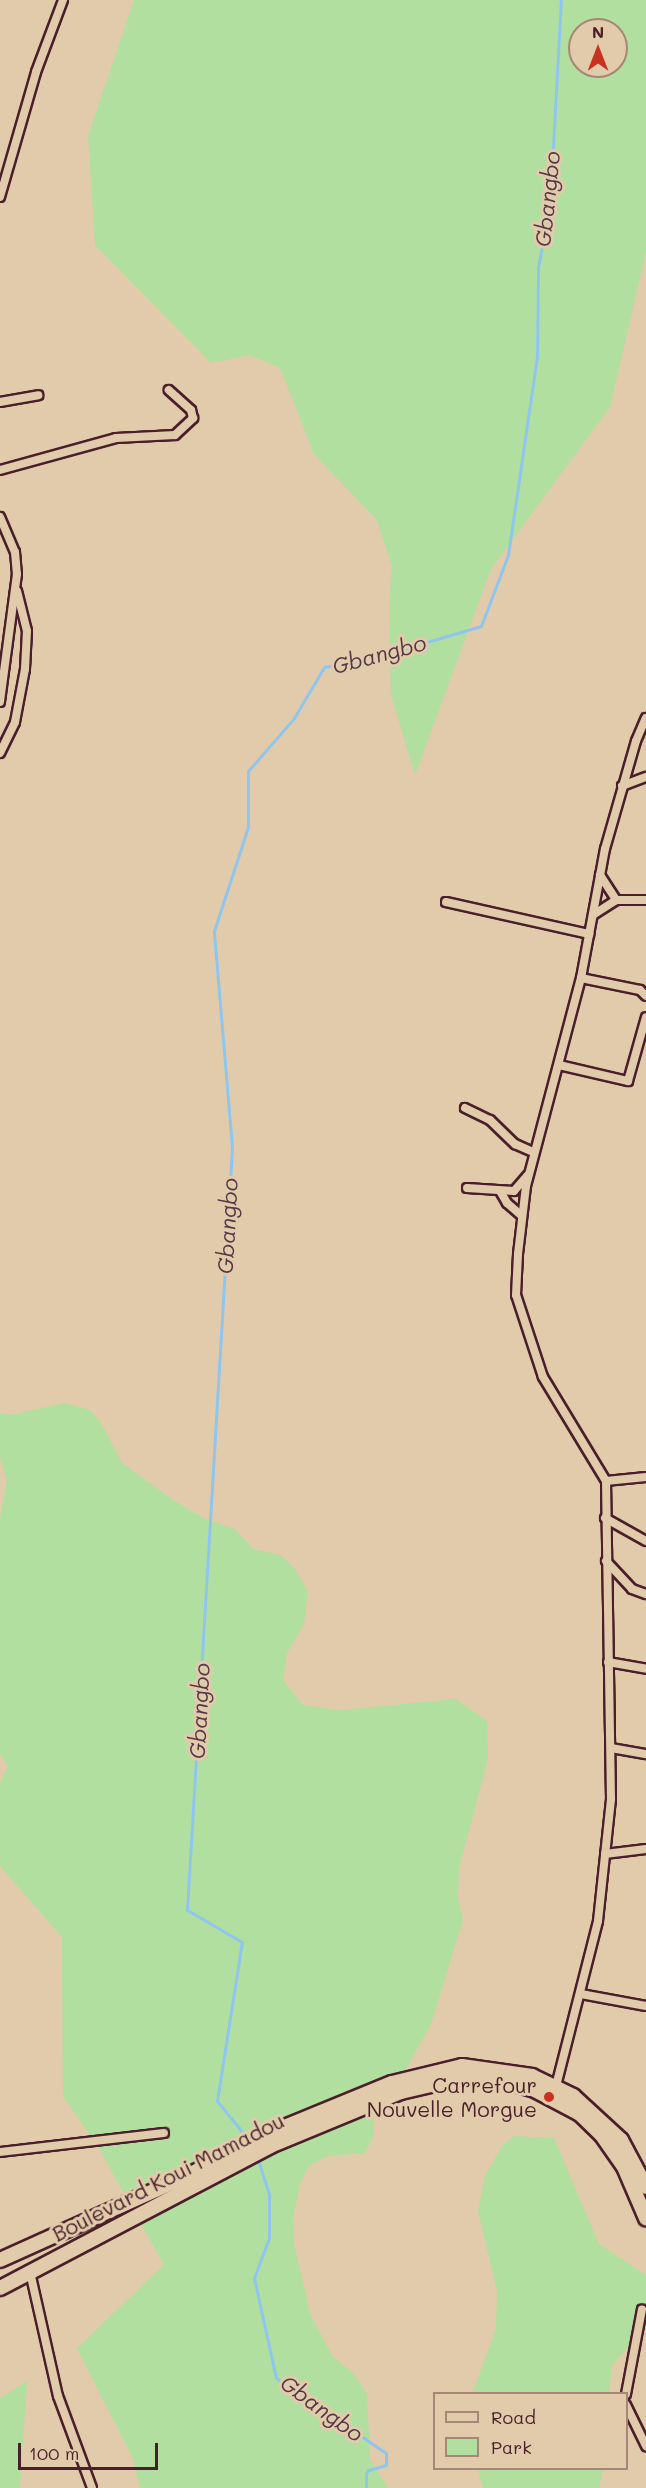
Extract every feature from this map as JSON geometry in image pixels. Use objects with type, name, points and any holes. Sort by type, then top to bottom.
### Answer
[{"type":"main road","name":"Boulevard Koui Mamadou","points":[[0,2260],[392,2083],[462,2066],[497,2068],[556,2086],[596,2114],[621,2140],[646,2187]]},
{"type":"main road","name":"Boulevard Koui Mamadou","points":[[267,2140],[427,2083],[461,2078],[497,2079],[533,2089],[580,2114],[601,2134],[624,2167],[646,2218]]},
{"type":"main road","name":"Boulevard Koui Mamadou","points":[[0,2288],[196,2187],[244,2151]]},
{"type":"street","points":[[0,197],[36,72],[63,0]]},
{"type":"street","points":[[0,470],[116,438],[175,435],[193,418],[191,410],[169,390]]},
{"type":"street","points":[[0,402],[38,395]]},
{"type":"street","points":[[0,517],[15,552],[16,588],[0,702]]},
{"type":"street","points":[[0,753],[15,722],[25,662],[27,631],[16,588]]},
{"type":"street","points":[[556,2086],[598,1921],[611,1799],[606,1480],[543,1377],[522,1321],[516,1295],[521,1215],[533,1152],[582,978],[600,875],[622,786],[646,718]]},
{"type":"street","points":[[622,786],[646,777]]},
{"type":"street","points":[[600,875],[616,900]]},
{"type":"street","points":[[593,915],[616,900],[646,900]]},
{"type":"street","points":[[446,902],[589,934]]},
{"type":"street","points":[[582,978],[640,990],[646,996]]},
{"type":"street","points":[[559,1065],[627,1081],[646,1017]]},
{"type":"street","points":[[465,1108],[490,1120],[515,1144],[533,1152]]},
{"type":"street","points":[[467,1188],[514,1191],[529,1174]]},
{"type":"street","points":[[500,1191],[507,1203],[521,1215]]},
{"type":"street","points":[[606,1480],[646,1477]]},
{"type":"street","points":[[605,1518],[646,1541]]},
{"type":"street","points":[[606,1561],[632,1590],[646,1594]]},
{"type":"street","points":[[608,1662],[646,1669]]},
{"type":"street","points":[[611,1748],[646,1754]]},
{"type":"street","points":[[605,1854],[646,1849]]},
{"type":"street","points":[[581,1994],[646,2006]]},
{"type":"street","points":[[0,2152],[164,2133]]},
{"type":"street","points":[[30,2272],[58,2396],[92,2488]]},
{"type":"street","points":[[626,2392],[642,2309]]},
{"type":"street","points":[[628,2407],[646,2446]]},
{"type":"green space","points":[[134,0],[646,0],[646,252],[610,407],[491,569],[415,775],[391,695],[389,606],[392,567],[377,520],[314,454],[280,368],[249,355],[211,363],[95,245],[88,136]]},
{"type":"green space","points":[[65,1403],[90,1410],[100,1421],[122,1463],[173,1500],[203,1518],[235,1529],[253,1549],[281,1555],[295,1569],[308,1591],[304,1624],[287,1653],[283,1680],[303,1705],[341,1710],[456,1699],[487,1721],[488,1759],[459,1868],[458,1898],[463,1920],[431,2024],[391,2096],[374,2117],[373,2137],[365,2153],[328,2156],[309,2166],[300,2184],[293,2219],[294,2244],[311,2316],[333,2357],[353,2373],[367,2394],[370,2459],[388,2488],[140,2488],[133,2459],[77,2348],[164,2265],[97,2145],[63,2096],[62,1937],[0,1866],[0,1783],[8,1766],[0,1754],[0,1518],[7,1480],[0,1458],[0,1413],[10,1415]]},
{"type":"green space","points":[[514,2136],[554,2138],[599,2244],[646,2275],[646,2328],[612,2365],[609,2392],[473,2392],[496,2329],[497,2291],[478,2211],[485,2176],[502,2146]]},
{"type":"green space","points":[[27,2381],[20,2488],[0,2488],[0,2398]]},
{"type":"green space","points":[[478,2470],[603,2470],[599,2488],[483,2488]]},
{"type":"waterway","name":"Gbangbo","points":[[249,2140],[217,2101],[242,1942],[187,1910],[232,1147],[214,931],[248,827],[248,771],[294,718],[324,667],[369,659],[481,626],[508,555],[537,356],[538,268],[550,202],[561,0]]},
{"type":"waterway","name":"Gbangbo","points":[[257,2157],[269,2195],[269,2238],[254,2278],[276,2378],[386,2453],[386,2465],[368,2470],[366,2488]]},
{"type":"place","name":"Carrefour Nouvelle Morgue","points":[[549,2097]]}]
